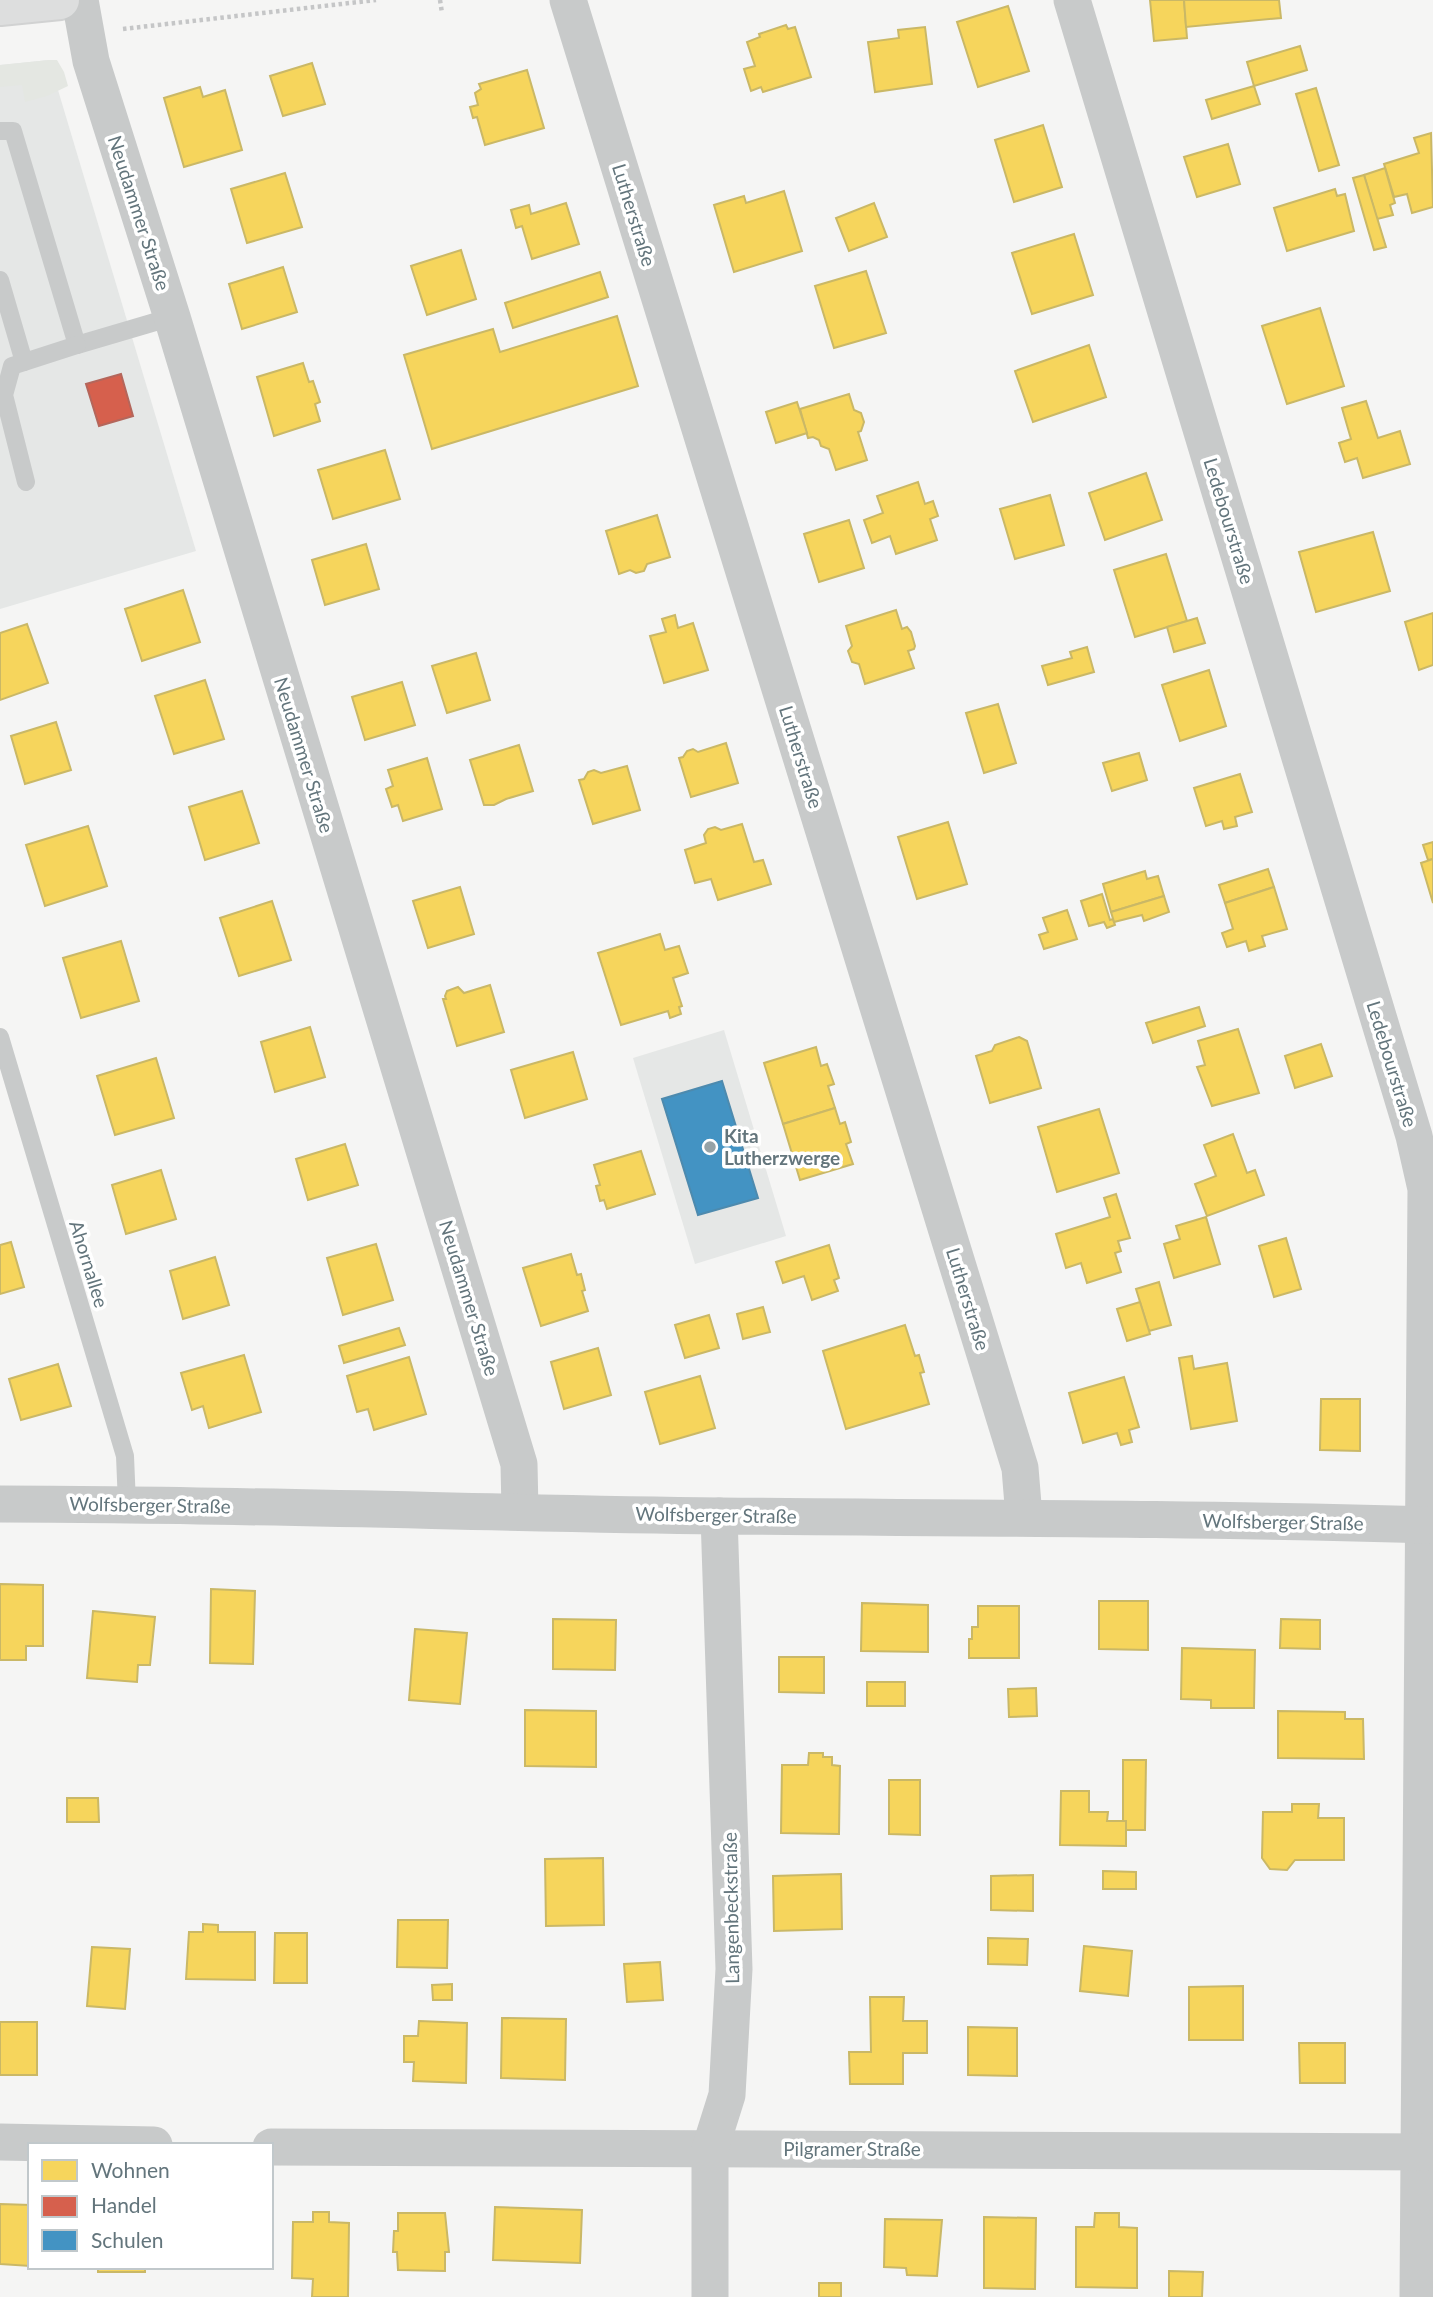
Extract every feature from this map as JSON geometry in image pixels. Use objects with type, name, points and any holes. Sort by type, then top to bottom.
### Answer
[{"type":"main road","points":[[0,6],[60,0]]},
{"type":"street","name":"Lutherstraße","points":[[568,0],[1020,1468],[1024,1517]]},
{"type":"street","name":"Ledebourstraße","points":[[1072,0],[1414,1136],[1426,1189],[1426,2152],[1418,2297]]},
{"type":"street","name":"Neudammer Straße","points":[[83,16],[91,61],[172,317],[519,1464],[520,1511]]},
{"type":"street","name":"Wolfsberger Straße","points":[[0,1504],[1428,1525]]},
{"type":"street","name":"Langenbeckstraße","points":[[710,2297],[710,2148],[727,2095],[734,1969],[719,1516]]},
{"type":"street","points":[[0,2142],[51,2143]]},
{"type":"street","name":"Pilgramer Straße","points":[[273,2147],[1426,2152]]},
{"type":"lane","points":[[0,131],[13,131],[77,345]]},
{"type":"lane","points":[[0,280],[24,362]]},
{"type":"lane","points":[[26,482],[2,396],[12,366],[172,317]]},
{"type":"lane","name":"Ahornallee","points":[[0,1037],[125,1456],[127,1504]]},
{"type":"path","points":[[83,16],[376,0]]},
{"type":"path","points":[[440,0],[442,13]]},
{"type":"shaded area","points":[[49,60],[196,551],[0,609],[0,65]]},
{"type":"shaded area","points":[[57,60],[68,86],[25,102],[22,85],[0,87],[0,65]]},
{"type":"shaded area","name":"Kita Lutherzwerge","points":[[724,1030],[786,1236],[695,1264],[633,1058]]},
{"type":"building: Wohnen","points":[[1150,0],[1184,0],[1187,38],[1154,41]]},
{"type":"building: Wohnen","points":[[1184,0],[1279,0],[1281,18],[1186,27]]},
{"type":"building: Wohnen","points":[[1008,6],[1029,71],[978,87],[957,22]]},
{"type":"building: Wohnen","points":[[786,25],[788,29],[795,27],[811,77],[763,92],[761,87],[751,91],[744,69],[755,66],[747,42],[760,37],[759,34]]},
{"type":"building: Wohnen","points":[[925,27],[932,84],[875,92],[868,42],[899,38],[898,30]]},
{"type":"building: Wohnen","points":[[1300,46],[1307,70],[1254,86],[1247,62]]},
{"type":"building: Wohnen","points":[[312,63],[325,104],[283,116],[270,76]]},
{"type":"building: Wohnen","points":[[527,70],[544,128],[485,145],[477,117],[473,118],[470,107],[478,105],[475,93],[481,89],[479,84]]},
{"type":"building: Wohnen","points":[[1254,86],[1260,104],[1212,119],[1206,100]]},
{"type":"building: Wohnen","points":[[200,87],[203,97],[225,90],[242,150],[184,167],[164,98]]},
{"type":"building: Wohnen","points":[[1316,88],[1339,165],[1319,171],[1296,94]]},
{"type":"building: Wohnen","points":[[1043,125],[1062,187],[1014,202],[995,140]]},
{"type":"building: Wohnen","points":[[1431,133],[1433,207],[1412,213],[1407,194],[1394,197],[1384,164],[1419,153],[1414,138]]},
{"type":"building: Wohnen","points":[[1228,144],[1240,184],[1197,197],[1184,157]]},
{"type":"building: Wohnen","points":[[1385,168],[1395,203],[1390,205],[1393,215],[1377,219],[1364,175]]},
{"type":"building: Wohnen","points":[[285,173],[302,227],[247,243],[231,189]]},
{"type":"building: Wohnen","points":[[1364,175],[1386,247],[1374,250],[1353,178]]},
{"type":"building: Wohnen","points":[[1335,189],[1337,196],[1345,194],[1354,231],[1287,251],[1274,208]]},
{"type":"building: Wohnen","points":[[784,191],[802,251],[734,272],[714,205],[744,196],[746,203]]},
{"type":"building: Wohnen","points":[[566,203],[579,244],[532,259],[522,226],[516,228],[511,210],[529,205],[531,214]]},
{"type":"building: Wohnen","points":[[874,203],[887,237],[849,251],[836,218]]},
{"type":"building: Wohnen","points":[[1074,234],[1093,295],[1032,314],[1012,253]]},
{"type":"building: Wohnen","points":[[461,250],[476,299],[427,315],[411,266]]},
{"type":"building: Wohnen","points":[[283,267],[297,312],[242,329],[229,284]]},
{"type":"building: Wohnen","points":[[866,271],[886,333],[834,348],[815,286]]},
{"type":"building: Wohnen","points":[[600,272],[608,297],[513,328],[505,303]]},
{"type":"building: Wohnen","points":[[1320,308],[1344,386],[1287,404],[1262,326]]},
{"type":"building: Wohnen","points":[[617,316],[638,386],[432,449],[404,355],[493,329],[500,352]]},
{"type":"building: Wohnen","points":[[1089,345],[1106,397],[1033,422],[1015,371]]},
{"type":"building: Wohnen","points":[[303,363],[320,402],[315,404],[320,421],[274,436],[257,377]]},
{"type":"building: Wohnen","points":[[849,394],[854,410],[861,413],[864,422],[858,432],[867,460],[836,470],[829,449],[821,446],[819,440],[808,438],[800,409]]},
{"type":"building: Wohnen","points":[[1366,401],[1378,438],[1400,431],[1410,464],[1363,478],[1357,458],[1345,462],[1339,443],[1351,439],[1342,408]]},
{"type":"building: Wohnen","points":[[797,402],[807,433],[776,443],[766,412]]},
{"type":"building: Wohnen","points":[[385,450],[400,499],[333,519],[318,470]]},
{"type":"building: Wohnen","points":[[1146,473],[1162,520],[1105,540],[1089,493]]},
{"type":"building: Wohnen","points":[[918,482],[925,504],[933,501],[938,516],[930,519],[937,540],[896,554],[890,536],[872,543],[864,520],[883,513],[877,496]]},
{"type":"building: Wohnen","points":[[1050,495],[1064,545],[1015,559],[1000,509]]},
{"type":"building: Wohnen","points":[[657,515],[670,557],[647,564],[644,571],[636,573],[630,570],[619,574],[606,531]]},
{"type":"building: Wohnen","points":[[849,520],[864,568],[819,582],[804,534]]},
{"type":"building: Wohnen","points":[[1373,532],[1390,591],[1316,612],[1299,552]]},
{"type":"building: Wohnen","points":[[366,544],[379,589],[325,605],[312,560]]},
{"type":"building: Wohnen","points":[[1166,554],[1187,621],[1135,637],[1114,570]]},
{"type":"building: Wohnen","points":[[183,590],[200,642],[142,661],[125,609]]},
{"type":"building: Wohnen","points":[[896,610],[902,629],[907,627],[911,632],[915,646],[908,651],[914,668],[865,684],[859,664],[852,662],[848,651],[852,646],[846,626]]},
{"type":"building: Wohnen","points":[[1433,613],[1433,665],[1419,670],[1405,622]]},
{"type":"building: Wohnen","points":[[675,615],[678,628],[693,623],[708,670],[664,683],[650,636],[666,632],[662,619]]},
{"type":"building: Wohnen","points":[[1197,618],[1205,643],[1174,652],[1167,627]]},
{"type":"building: Wohnen","points":[[27,624],[48,683],[0,700],[0,633]]},
{"type":"building: Wohnen","points":[[1087,647],[1094,672],[1048,685],[1042,666],[1072,658],[1070,652]]},
{"type":"building: Wohnen","points":[[476,653],[490,700],[447,713],[432,666]]},
{"type":"building: Wohnen","points":[[1209,670],[1226,726],[1180,741],[1162,685]]},
{"type":"building: Wohnen","points":[[205,680],[224,739],[174,754],[155,696]]},
{"type":"building: Wohnen","points":[[402,682],[415,725],[365,740],[352,697]]},
{"type":"building: Wohnen","points":[[998,704],[1016,763],[984,773],[966,713]]},
{"type":"building: Wohnen","points":[[56,722],[71,770],[25,784],[11,736]]},
{"type":"building: Wohnen","points":[[726,743],[738,783],[691,797],[679,758],[693,749],[698,752]]},
{"type":"building: Wohnen","points":[[519,745],[533,791],[494,805],[484,805],[470,760]]},
{"type":"building: Wohnen","points":[[1139,753],[1147,780],[1112,791],[1103,763]]},
{"type":"building: Wohnen","points":[[427,758],[442,809],[403,821],[398,805],[392,807],[386,789],[393,786],[388,770]]},
{"type":"building: Wohnen","points":[[627,766],[640,810],[593,824],[579,780],[594,770],[601,773]]},
{"type":"building: Wohnen","points":[[1240,774],[1252,812],[1235,817],[1237,826],[1224,829],[1222,821],[1206,826],[1194,788]]},
{"type":"building: Wohnen","points":[[242,791],[259,843],[205,860],[189,807]]},
{"type":"building: Wohnen","points":[[948,822],[967,884],[917,899],[898,837]]},
{"type":"building: Wohnen","points":[[742,824],[754,862],[763,860],[771,884],[718,900],[711,879],[695,883],[685,850],[706,843],[704,835],[708,829],[715,827],[721,830]]},
{"type":"building: Wohnen","points":[[88,826],[107,886],[45,906],[26,845]]},
{"type":"building: Wohnen","points":[[1433,842],[1433,859],[1428,860],[1423,845]]},
{"type":"building: Wohnen","points":[[1433,859],[1433,903],[1421,863]]},
{"type":"building: Wohnen","points":[[1268,869],[1274,887],[1225,903],[1219,885]]},
{"type":"building: Wohnen","points":[[1145,871],[1147,879],[1158,876],[1164,896],[1111,912],[1103,884]]},
{"type":"building: Wohnen","points":[[460,887],[474,934],[428,948],[413,901]]},
{"type":"building: Wohnen","points":[[1274,887],[1287,929],[1262,936],[1265,946],[1249,951],[1246,941],[1227,947],[1222,933],[1233,929],[1225,903]]},
{"type":"building: Wohnen","points":[[1102,894],[1110,920],[1113,919],[1115,925],[1107,928],[1104,922],[1089,926],[1081,901]]},
{"type":"building: Wohnen","points":[[1164,896],[1169,912],[1144,921],[1142,915],[1114,922],[1111,912]]},
{"type":"building: Wohnen","points":[[272,901],[291,960],[239,976],[220,918]]},
{"type":"building: Wohnen","points":[[1067,910],[1077,939],[1044,949],[1039,935],[1048,932],[1043,918]]},
{"type":"building: Wohnen","points":[[660,934],[665,950],[679,946],[688,973],[673,978],[682,1006],[679,1007],[681,1014],[670,1018],[668,1011],[621,1025],[598,953]]},
{"type":"building: Wohnen","points":[[121,941],[139,1001],[81,1018],[63,958]]},
{"type":"building: Wohnen","points":[[490,985],[504,1032],[457,1046],[443,999],[446,999],[447,991],[458,987],[464,993]]},
{"type":"building: Wohnen","points":[[1199,1007],[1205,1026],[1153,1043],[1146,1023]]},
{"type":"building: Wohnen","points":[[310,1027],[325,1077],[275,1092],[261,1042]]},
{"type":"building: Wohnen","points":[[1238,1029],[1259,1093],[1212,1106],[1197,1067],[1205,1065],[1198,1041]]},
{"type":"building: Wohnen","points":[[1019,1037],[1027,1041],[1041,1088],[990,1103],[976,1056],[992,1051],[995,1045]]},
{"type":"building: Wohnen","points":[[1321,1044],[1332,1076],[1295,1088],[1285,1056]]},
{"type":"building: Wohnen","points":[[816,1047],[821,1066],[827,1064],[834,1084],[828,1086],[835,1108],[783,1124],[764,1063]]},
{"type":"building: Wohnen","points":[[573,1052],[587,1099],[525,1118],[511,1070]]},
{"type":"building: Wohnen","points":[[156,1058],[174,1118],[115,1135],[97,1076]]},
{"type":"building: Wohnen","points":[[835,1108],[840,1124],[845,1122],[851,1142],[846,1144],[853,1164],[800,1180],[783,1124]]},
{"type":"building: Wohnen","points":[[1099,1109],[1119,1173],[1057,1192],[1038,1127]]},
{"type":"building: Wohnen","points":[[1233,1134],[1247,1173],[1255,1170],[1264,1195],[1207,1216],[1195,1184],[1216,1176],[1204,1145]]},
{"type":"building: Wohnen","points":[[345,1144],[358,1185],[308,1200],[296,1159]]},
{"type":"building: Wohnen","points":[[641,1151],[655,1194],[607,1209],[604,1200],[600,1201],[596,1186],[600,1185],[594,1165]]},
{"type":"building: Wohnen","points":[[161,1170],[176,1219],[126,1234],[112,1185]]},
{"type":"building: Wohnen","points":[[1116,1194],[1130,1238],[1118,1241],[1121,1251],[1115,1253],[1121,1272],[1087,1283],[1081,1263],[1066,1268],[1056,1234],[1110,1217],[1104,1198]]},
{"type":"building: Wohnen","points":[[1206,1217],[1220,1264],[1174,1278],[1164,1244],[1180,1239],[1176,1226]]},
{"type":"building: Wohnen","points":[[1286,1238],[1301,1289],[1274,1297],[1259,1246]]},
{"type":"building: Wohnen","points":[[11,1242],[24,1287],[0,1294],[0,1245]]},
{"type":"building: Wohnen","points":[[376,1244],[393,1300],[343,1315],[327,1258]]},
{"type":"building: Wohnen","points":[[829,1245],[839,1278],[834,1280],[838,1291],[812,1300],[804,1276],[783,1283],[776,1262]]},
{"type":"building: Wohnen","points":[[571,1254],[577,1275],[581,1274],[585,1290],[582,1291],[588,1311],[541,1326],[523,1268]]},
{"type":"building: Wohnen","points":[[215,1257],[229,1305],[183,1319],[170,1271]]},
{"type":"building: Wohnen","points":[[1159,1282],[1171,1325],[1149,1331],[1136,1289]]},
{"type":"building: Wohnen","points":[[1140,1302],[1150,1334],[1127,1341],[1117,1309]]},
{"type":"building: Wohnen","points":[[763,1307],[770,1332],[743,1339],[737,1314]]},
{"type":"building: Wohnen","points":[[709,1315],[719,1348],[685,1358],[675,1325]]},
{"type":"building: Wohnen","points":[[905,1325],[915,1356],[919,1355],[924,1372],[920,1373],[929,1404],[846,1429],[823,1351]]},
{"type":"building: Wohnen","points":[[399,1328],[405,1345],[344,1363],[339,1346]]},
{"type":"building: Wohnen","points":[[598,1348],[611,1395],[564,1409],[551,1362]]},
{"type":"building: Wohnen","points":[[244,1355],[261,1412],[209,1428],[203,1406],[192,1410],[181,1373]]},
{"type":"building: Wohnen","points":[[1192,1356],[1194,1369],[1227,1363],[1237,1421],[1191,1429],[1179,1358]]},
{"type":"building: Wohnen","points":[[409,1357],[426,1414],[374,1430],[368,1409],[357,1412],[347,1376]]},
{"type":"building: Wohnen","points":[[58,1364],[71,1406],[21,1420],[9,1379]]},
{"type":"building: Wohnen","points":[[700,1376],[715,1428],[660,1444],[645,1392]]},
{"type":"building: Wohnen","points":[[1124,1377],[1139,1427],[1129,1430],[1132,1442],[1121,1445],[1117,1433],[1083,1443],[1069,1393]]},
{"type":"building: Wohnen","points":[[1321,1399],[1360,1399],[1360,1451],[1320,1450]]},
{"type":"building: Wohnen","points":[[0,1584],[43,1585],[43,1646],[26,1646],[26,1660],[0,1660]]},
{"type":"building: Wohnen","points":[[211,1589],[255,1591],[253,1664],[210,1663]]},
{"type":"building: Wohnen","points":[[1099,1601],[1148,1601],[1148,1650],[1099,1649]]},
{"type":"building: Wohnen","points":[[862,1603],[928,1605],[928,1652],[861,1651]]},
{"type":"building: Wohnen","points":[[978,1606],[1019,1606],[1019,1658],[969,1658],[972,1627],[978,1627]]},
{"type":"building: Wohnen","points":[[93,1611],[155,1617],[150,1665],[138,1665],[137,1682],[87,1678]]},
{"type":"building: Wohnen","points":[[553,1619],[616,1620],[615,1670],[553,1669]]},
{"type":"building: Wohnen","points":[[1281,1619],[1320,1620],[1320,1649],[1280,1648]]},
{"type":"building: Wohnen","points":[[415,1629],[467,1633],[460,1704],[409,1700]]},
{"type":"building: Wohnen","points":[[1182,1648],[1255,1650],[1254,1708],[1211,1708],[1211,1700],[1181,1699]]},
{"type":"building: Wohnen","points":[[779,1657],[824,1657],[824,1693],[779,1692]]},
{"type":"building: Wohnen","points":[[867,1682],[905,1682],[905,1706],[867,1706]]},
{"type":"building: Wohnen","points":[[1036,1688],[1037,1716],[1009,1717],[1008,1689]]},
{"type":"building: Wohnen","points":[[525,1710],[596,1711],[596,1767],[525,1766]]},
{"type":"building: Wohnen","points":[[1278,1711],[1345,1712],[1345,1719],[1363,1719],[1364,1759],[1278,1758]]},
{"type":"building: Wohnen","points":[[809,1753],[823,1753],[823,1757],[832,1757],[832,1765],[840,1766],[839,1834],[781,1833],[782,1765],[808,1765]]},
{"type":"building: Wohnen","points":[[1123,1760],[1146,1760],[1145,1830],[1126,1830],[1126,1821],[1123,1821]]},
{"type":"building: Wohnen","points":[[889,1780],[920,1780],[920,1835],[889,1834]]},
{"type":"building: Wohnen","points":[[1061,1791],[1089,1791],[1089,1812],[1108,1812],[1107,1821],[1126,1821],[1126,1846],[1060,1845]]},
{"type":"building: Wohnen","points":[[67,1798],[98,1798],[99,1822],[67,1822]]},
{"type":"building: Wohnen","points":[[1292,1804],[1319,1804],[1318,1818],[1344,1818],[1344,1860],[1295,1860],[1287,1870],[1270,1869],[1262,1858],[1263,1812],[1292,1812]]},
{"type":"building: Wohnen","points":[[603,1858],[604,1925],[546,1926],[545,1859]]},
{"type":"building: Wohnen","points":[[1103,1871],[1136,1872],[1136,1889],[1103,1889]]},
{"type":"building: Wohnen","points":[[841,1874],[842,1929],[774,1931],[773,1876]]},
{"type":"building: Wohnen","points":[[1033,1875],[1033,1911],[991,1910],[991,1876]]},
{"type":"building: Wohnen","points":[[398,1920],[448,1920],[447,1968],[397,1967]]},
{"type":"building: Wohnen","points":[[203,1924],[218,1925],[218,1932],[255,1932],[255,1980],[186,1979],[189,1932],[203,1932]]},
{"type":"building: Wohnen","points":[[275,1933],[307,1933],[307,1983],[274,1983]]},
{"type":"building: Wohnen","points":[[988,1938],[1028,1939],[1027,1965],[988,1964]]},
{"type":"building: Wohnen","points":[[1084,1946],[1132,1951],[1128,1996],[1080,1991]]},
{"type":"building: Wohnen","points":[[92,1947],[130,1949],[125,2009],[87,2006]]},
{"type":"building: Wohnen","points":[[660,1962],[663,2000],[627,2002],[624,1964]]},
{"type":"building: Wohnen","points":[[452,1984],[452,2000],[433,2000],[432,1985]]},
{"type":"building: Wohnen","points":[[1243,1986],[1243,2040],[1189,2040],[1189,1987]]},
{"type":"building: Wohnen","points":[[870,1997],[904,1997],[903,2021],[927,2021],[927,2053],[903,2053],[903,2084],[850,2084],[849,2052],[871,2052]]},
{"type":"building: Wohnen","points":[[502,2018],[566,2019],[565,2080],[501,2078]]},
{"type":"building: Wohnen","points":[[419,2021],[467,2023],[466,2083],[413,2081],[414,2062],[404,2062],[404,2036],[418,2036]]},
{"type":"building: Wohnen","points":[[0,2022],[37,2022],[37,2075],[0,2075]]},
{"type":"building: Wohnen","points":[[968,2027],[1017,2028],[1017,2076],[968,2075]]},
{"type":"building: Wohnen","points":[[1299,2043],[1345,2043],[1345,2083],[1300,2083]]},
{"type":"building: Wohnen","points":[[0,2204],[28,2205],[28,2266],[0,2264]]},
{"type":"building: Wohnen","points":[[495,2207],[582,2210],[580,2263],[493,2260]]},
{"type":"building: Wohnen","points":[[313,2212],[329,2212],[329,2222],[349,2223],[348,2297],[312,2297],[313,2279],[292,2278],[293,2222],[313,2222]]},
{"type":"building: Wohnen","points":[[398,2213],[445,2213],[449,2252],[445,2252],[445,2271],[398,2270],[397,2252],[393,2252],[394,2231],[398,2231]]},
{"type":"building: Wohnen","points":[[1095,2213],[1119,2213],[1119,2227],[1137,2228],[1137,2288],[1076,2287],[1076,2227],[1094,2227]]},
{"type":"building: Wohnen","points":[[984,2217],[1036,2218],[1035,2289],[984,2288]]},
{"type":"building: Wohnen","points":[[885,2219],[942,2220],[937,2276],[907,2275],[906,2268],[884,2267]]},
{"type":"building: Wohnen","points":[[98,2269],[145,2269],[145,2272],[98,2272]]},
{"type":"building: Wohnen","points":[[1169,2271],[1203,2272],[1202,2297],[1169,2297]]},
{"type":"building: Wohnen","points":[[819,2283],[841,2283],[841,2297],[819,2297]]},
{"type":"building: Handel","points":[[121,374],[133,416],[99,426],[86,384]]},
{"type":"building: Schulen","points":[[722,1081],[758,1198],[698,1215],[662,1099]]},
{"type":"place","name":"Kita Lutherzwerge","points":[[710,1147]]}]
